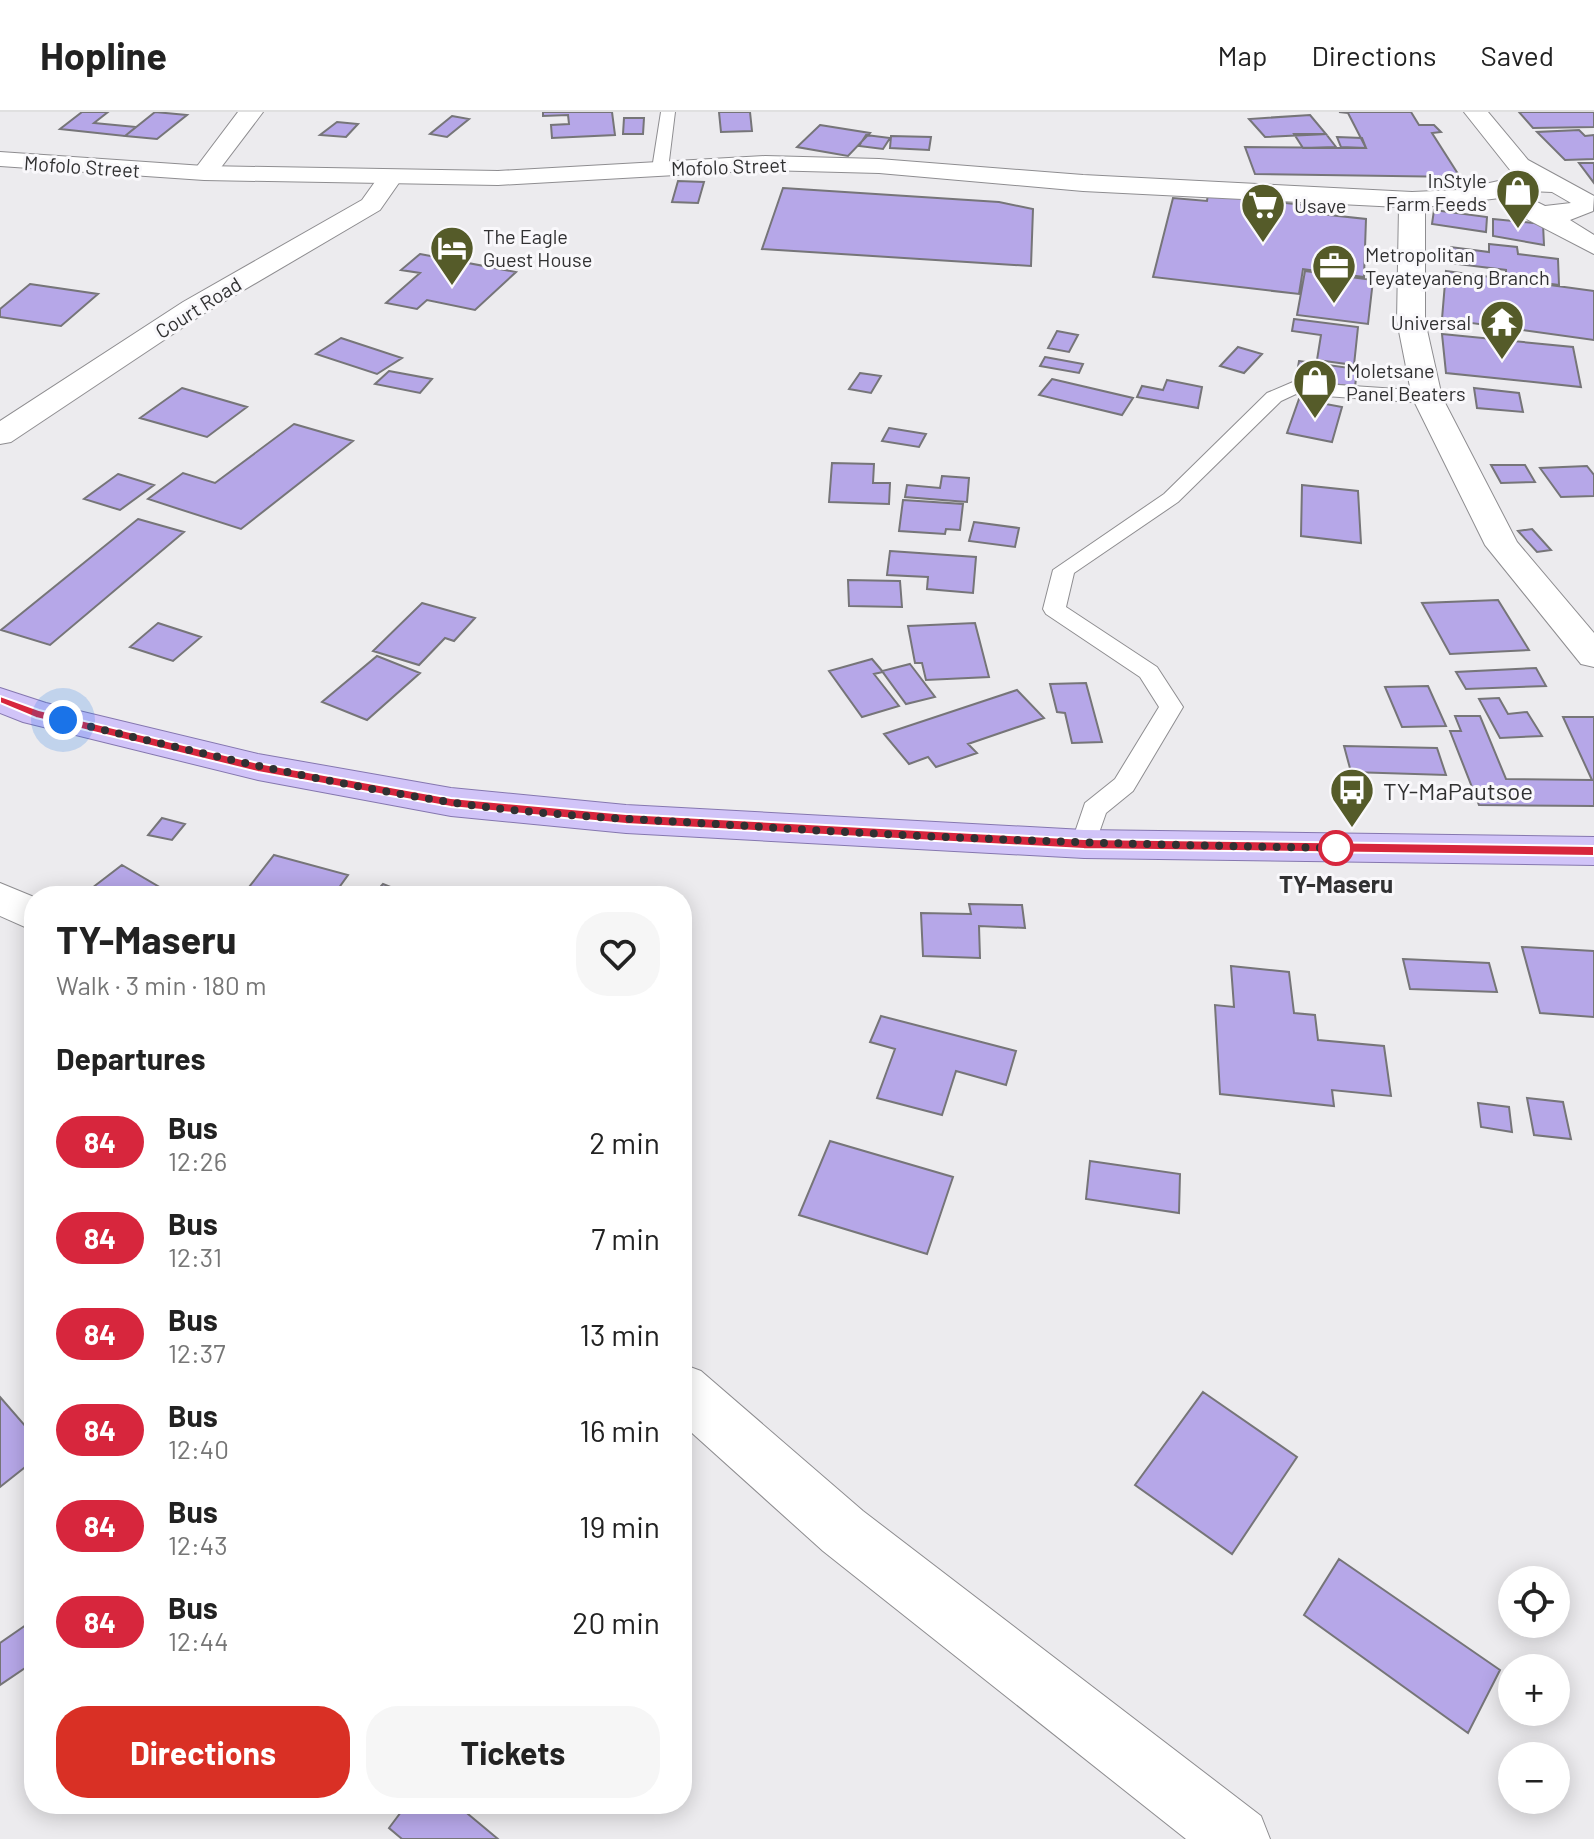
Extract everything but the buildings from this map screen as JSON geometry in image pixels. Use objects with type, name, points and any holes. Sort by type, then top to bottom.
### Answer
[{"type":"main road","points":[[204,173],[228,137],[251,112]]},
{"type":"main road","points":[[1476,112],[1521,191],[1591,242]]},
{"type":"main road","name":"Mofolo Street","points":[[0,159],[204,173],[498,178],[765,163],[879,166],[1083,183],[1412,200],[1521,191]]},
{"type":"main road","name":"Court Road","points":[[0,435],[193,308],[371,205],[391,177]]},
{"type":"main road","points":[[1521,191],[1534,182],[1557,185],[1576,192],[1586,205],[1591,242]]},
{"type":"main road","points":[[1521,191],[1563,213],[1586,205]]},
{"type":"main road","points":[[1412,200],[1411,321],[1427,397],[1502,545],[1594,656]]},
{"type":"main road","points":[[0,700],[36,713],[258,767],[451,802],[626,819],[1084,844],[1594,851]]},
{"type":"main road","points":[[0,898],[24,910]]},
{"type":"main road","points":[[692,1398],[843,1531],[1238,1839]]},
{"type":"lane","points":[[660,169],[668,112]]},
{"type":"lane","points":[[1084,844],[1094,809],[1124,785],[1171,707],[1149,672],[1054,609],[1064,570],[1171,498],[1274,397],[1293,388],[1427,397]]},
{"type":"bus line","name":"84","points":[[0,700],[36,713],[258,767],[451,802],[626,819],[1084,844],[1594,851]]},
{"type":"place","name":"InStyle Farm Feeds","points":[[1518,230]]},
{"type":"place","name":"Usave","points":[[1263,244]]},
{"type":"place","name":"The Eagle Guest House","points":[[452,287]]},
{"type":"place","name":"Metropolitan Teyateyaneng Branch","points":[[1334,305]]},
{"type":"place","name":"Universal","points":[[1502,361]]},
{"type":"place","name":"Moletsane Panel Beaters","points":[[1315,420]]},
{"type":"place","name":"TY-MaPautsoe","points":[[1352,829]]},
{"type":"place","name":"TY-Maseru","points":[[1336,848]]},
{"type":"route","points":[[63,720],[258,767],[451,802],[626,819],[902,836],[1084,844],[1339,848],[1336,848]]}]
